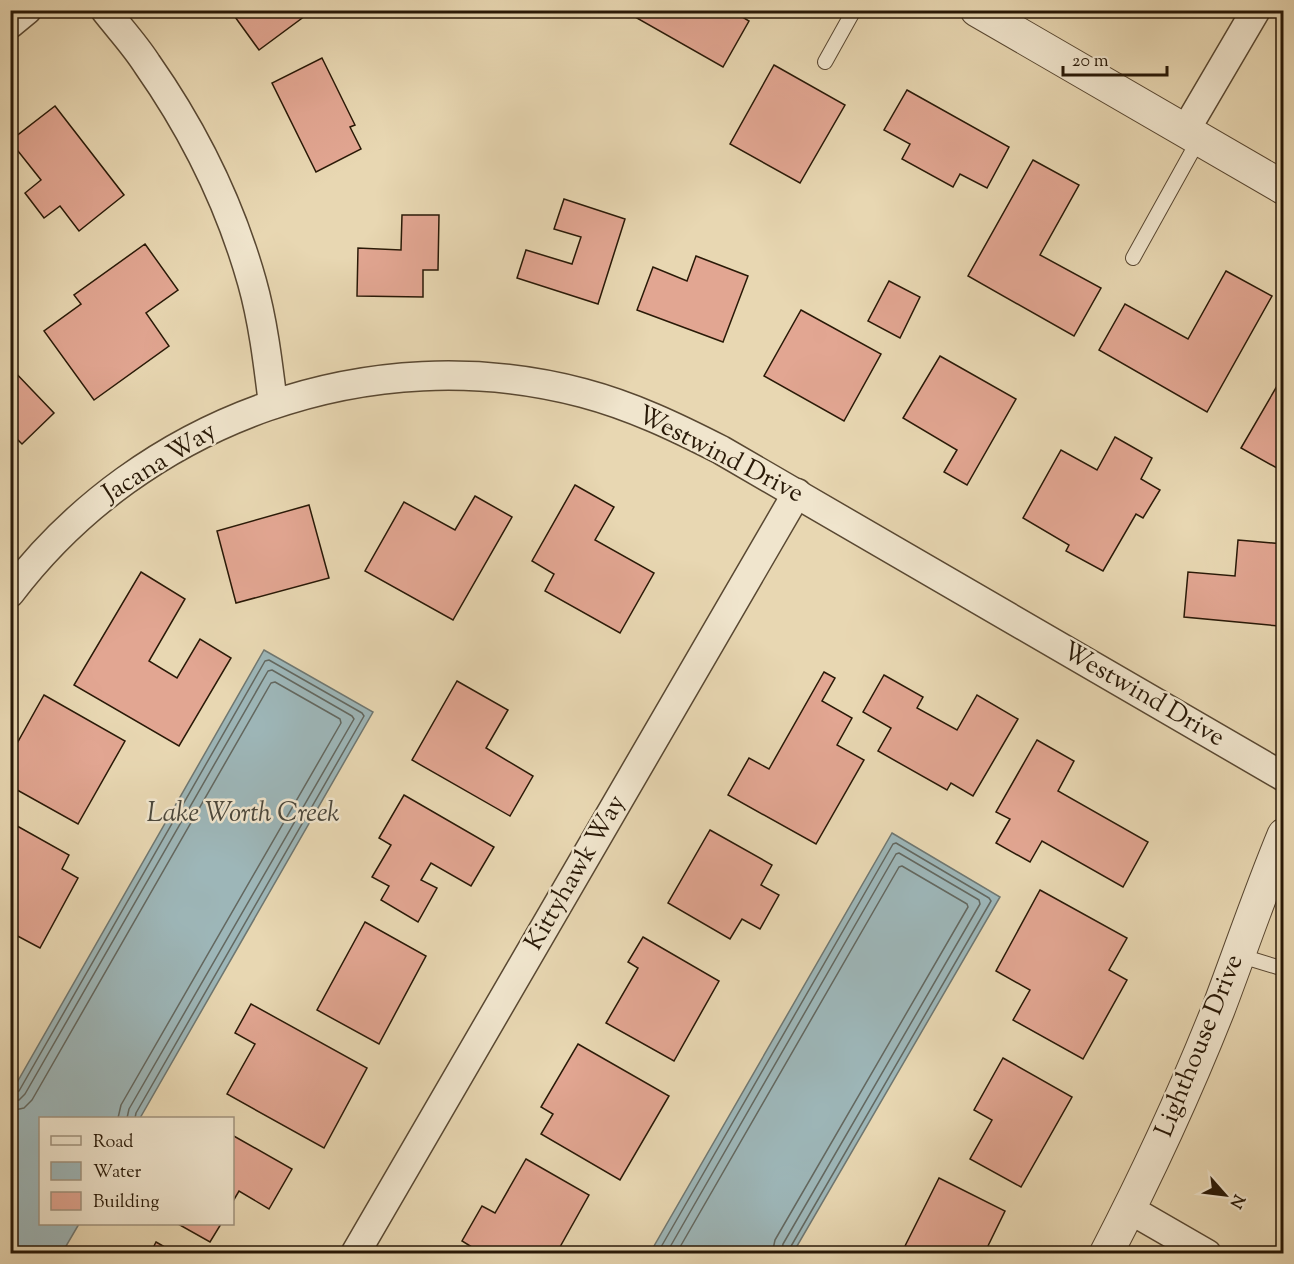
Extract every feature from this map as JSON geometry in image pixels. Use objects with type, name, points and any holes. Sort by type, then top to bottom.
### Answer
[{"type":"street","points":[[10,24],[27,10]]},
{"type":"street","points":[[105,10],[147,63],[191,132],[226,206],[252,283],[268,364],[273,404]]},
{"type":"street","points":[[976,10],[1284,188]]},
{"type":"street","points":[[1192,135],[1256,10]]},
{"type":"street","name":"Westwind Drive","points":[[273,404],[335,387],[409,377],[459,376],[509,379],[583,393],[654,416],[721,450],[1284,777]]},
{"type":"street","name":"Jacana Way","points":[[10,593],[62,533],[119,484],[182,443],[273,404]]},
{"type":"street","name":"Kittyhawk Way","points":[[355,1254],[796,493]]},
{"type":"street","name":"Lighthouse Drive","points":[[1106,1254],[1129,1209],[1212,1022],[1284,835]]},
{"type":"street","points":[[1129,1209],[1207,1254]]},
{"type":"lane","points":[[825,62],[854,10]]},
{"type":"lane","points":[[1133,258],[1192,135]]},
{"type":"lane","points":[[1238,955],[1284,969]]},
{"type":"water","name":"Lake Worth Creek","points":[[264,650],[373,712],[141,1117],[39,1117],[39,1225],[78,1225],[62,1253],[11,1253],[11,1093]]},
{"type":"water","points":[[892,833],[1000,897],[793,1253],[650,1253]]},
{"type":"building","points":[[230,10],[313,10],[259,50]]},
{"type":"building","points":[[639,10],[731,10],[749,21],[723,67],[635,17]]},
{"type":"building","points":[[322,58],[355,125],[350,127],[361,149],[316,172],[272,83]]},
{"type":"building","points":[[774,65],[845,105],[800,183],[730,144]]},
{"type":"building","points":[[907,90],[1009,147],[987,188],[960,174],[953,187],[902,159],[910,144],[884,130]]},
{"type":"building","points":[[55,106],[124,195],[79,231],[60,206],[44,218],[25,193],[41,180],[10,141]]},
{"type":"building","points":[[1033,160],[1079,185],[1040,255],[1101,288],[1074,336],[968,276]]},
{"type":"building","points":[[564,199],[625,219],[598,304],[517,278],[526,250],[572,264],[581,237],[554,229]]},
{"type":"building","points":[[402,215],[439,215],[438,270],[423,270],[423,297],[357,296],[358,248],[401,250]]},
{"type":"building","points":[[145,244],[178,290],[146,313],[169,346],[94,400],[44,331],[81,304],[74,295]]},
{"type":"building","points":[[696,256],[748,276],[723,342],[637,310],[653,267],[687,281]]},
{"type":"building","points":[[1226,271],[1272,296],[1207,412],[1099,350],[1125,304],[1188,339]]},
{"type":"building","points":[[889,281],[920,297],[900,338],[868,321]]},
{"type":"building","points":[[801,310],[881,354],[844,421],[764,376]]},
{"type":"building","points":[[940,356],[1016,399],[967,485],[944,472],[957,450],[903,418]]},
{"type":"building","points":[[10,367],[54,413],[22,444],[10,432]]},
{"type":"building","points":[[1284,374],[1284,472],[1241,448]]},
{"type":"building","points":[[1115,437],[1152,458],[1141,479],[1160,490],[1143,518],[1136,514],[1103,571],[1066,551],[1069,545],[1023,518],[1061,450],[1097,470]]},
{"type":"building","points":[[575,485],[614,507],[595,540],[654,573],[620,633],[545,591],[554,574],[532,561]]},
{"type":"building","points":[[475,496],[512,517],[453,620],[365,571],[404,502],[455,530]]},
{"type":"building","points":[[309,505],[329,578],[236,603],[217,531]]},
{"type":"building","points":[[1238,540],[1284,544],[1284,576],[1279,626],[1184,617],[1188,572],[1235,576]]},
{"type":"building","points":[[141,572],[185,599],[149,661],[177,678],[200,639],[231,658],[179,746],[74,685]]},
{"type":"building","points":[[824,672],[835,678],[822,701],[852,718],[837,745],[864,760],[816,844],[728,795],[749,758],[769,769]]},
{"type":"building","points":[[884,675],[923,697],[917,708],[957,730],[977,695],[1018,719],[973,796],[951,783],[947,790],[878,751],[891,728],[863,712]]},
{"type":"building","points":[[457,681],[508,710],[486,748],[533,776],[510,816],[412,760]]},
{"type":"building","points":[[44,695],[125,741],[78,824],[10,786],[10,756]]},
{"type":"building","points":[[1037,740],[1074,761],[1058,791],[1148,842],[1123,887],[1042,841],[1030,862],[996,843],[1010,819],[996,812]]},
{"type":"building","points":[[404,795],[494,847],[471,886],[431,863],[421,880],[437,888],[418,922],[381,900],[389,886],[372,877],[391,845],[379,838]]},
{"type":"building","points":[[10,822],[69,855],[62,869],[78,878],[40,948],[10,932]]},
{"type":"building","points":[[710,830],[772,865],[761,885],[779,895],[760,929],[742,919],[730,939],[668,903]]},
{"type":"building","points":[[1040,890],[1127,938],[1109,970],[1127,980],[1083,1059],[1013,1020],[1030,990],[996,971]]},
{"type":"building","points":[[365,922],[426,956],[379,1044],[317,1010]]},
{"type":"building","points":[[643,937],[719,981],[674,1061],[606,1023],[638,968],[628,962]]},
{"type":"building","points":[[251,1004],[367,1068],[324,1148],[227,1094],[255,1044],[235,1033]]},
{"type":"building","points":[[578,1044],[669,1096],[620,1180],[541,1134],[553,1114],[541,1107]]},
{"type":"building","points":[[1003,1058],[1072,1097],[1021,1187],[970,1159],[992,1120],[974,1110]]},
{"type":"building","points":[[234,1136],[292,1169],[269,1209],[239,1191],[234,1200]]},
{"type":"building","points":[[526,1159],[589,1195],[556,1254],[483,1254],[462,1241],[482,1206],[495,1213]]},
{"type":"building","points":[[939,1178],[1005,1211],[984,1254],[901,1254]]},
{"type":"building","points":[[180,1225],[220,1225],[210,1242]]},
{"type":"building","points":[[156,1242],[177,1254],[150,1254]]}]
